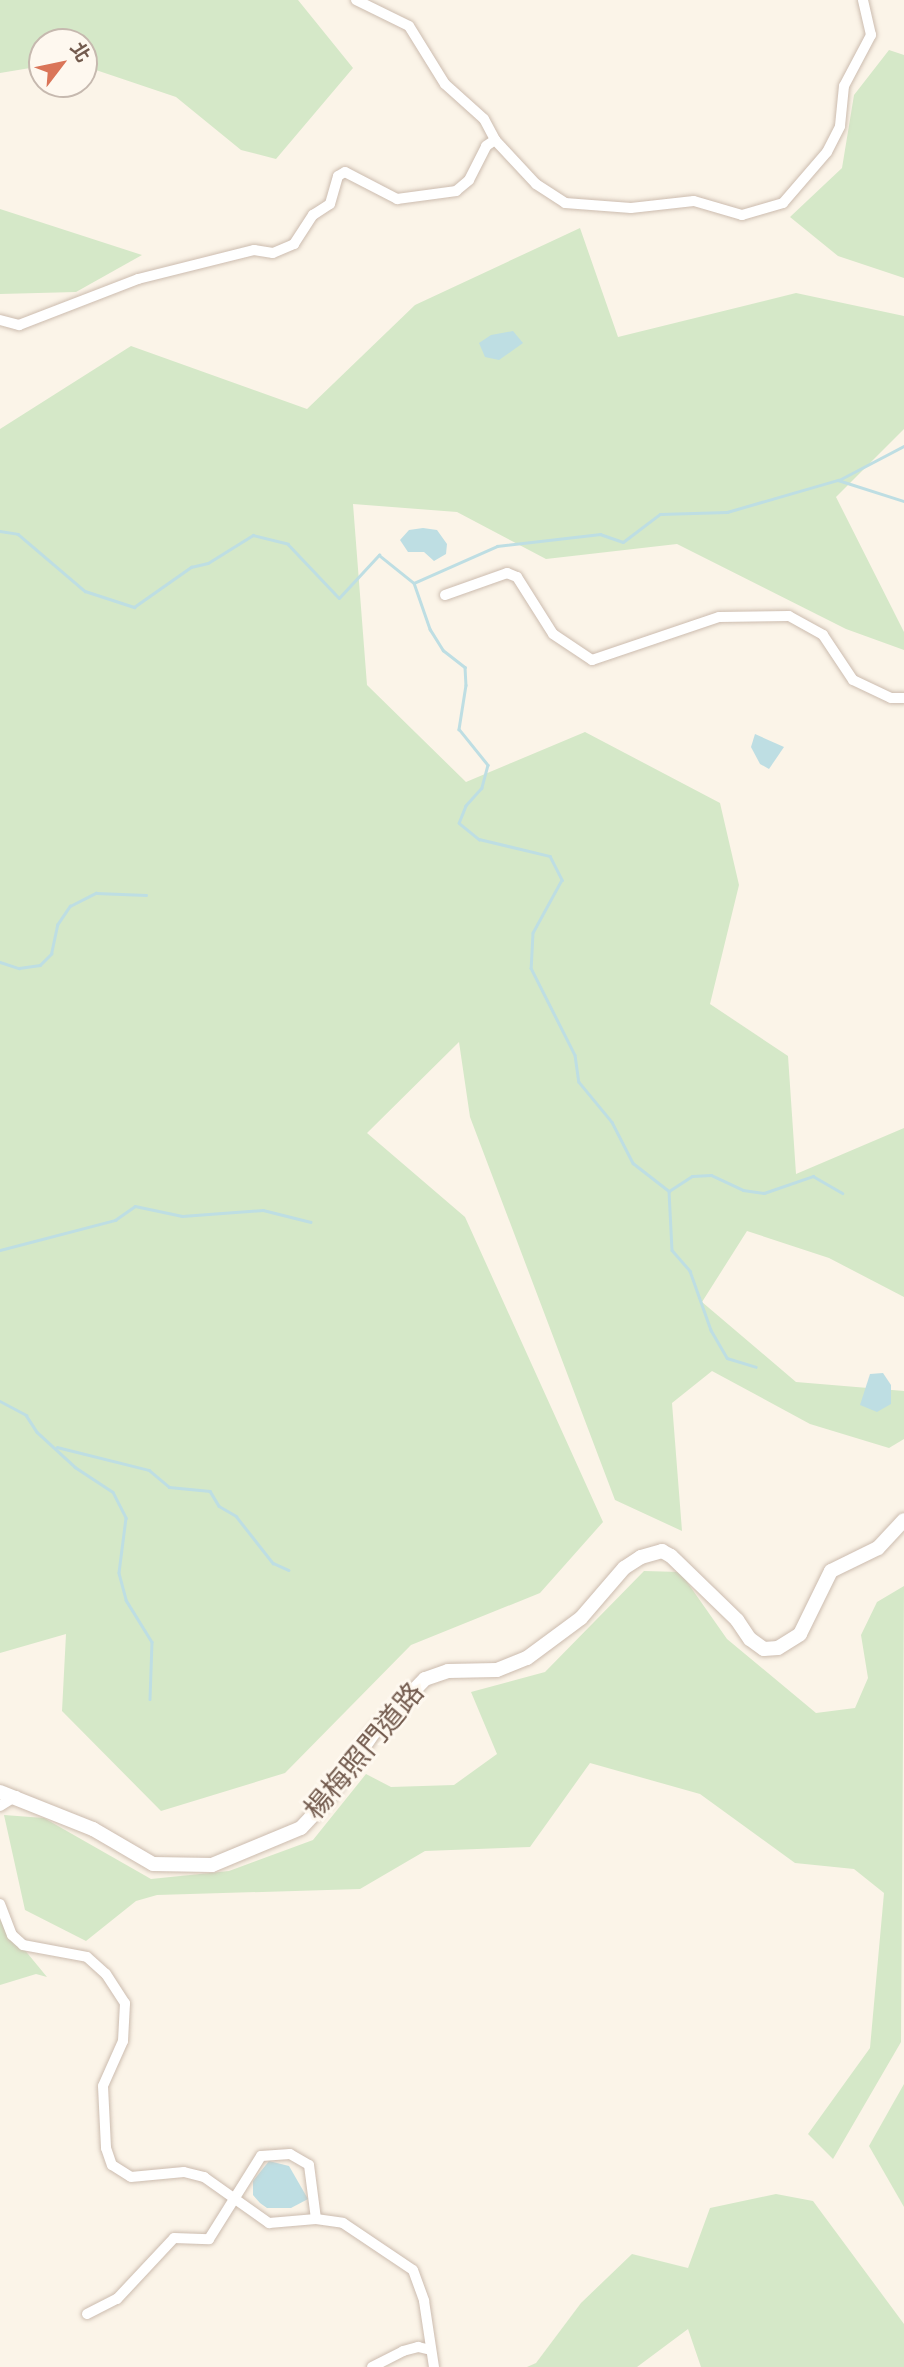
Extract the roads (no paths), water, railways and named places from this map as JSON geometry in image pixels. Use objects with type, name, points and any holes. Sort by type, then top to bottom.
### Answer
[{"type":"street","points":[[356,0],[409,26],[444,85],[484,119],[495,140],[536,184],[565,203],[631,208],[694,201],[742,215],[783,203],[827,152],[839,126],[844,86],[871,34],[863,0]]},
{"type":"street","points":[[0,320],[19,325],[138,279],[254,250],[273,253],[303,234],[313,215],[330,204],[338,176],[345,172],[397,199],[456,191],[469,180],[486,146],[495,140]]},
{"type":"street","points":[[445,595],[507,573],[517,577],[553,634],[592,660],[719,617],[789,616],[823,635],[853,680],[891,698],[904,698]]},
{"type":"street","name":"楊梅照門道路","points":[[0,1792],[16,1796],[93,1829],[153,1864],[212,1865],[301,1828],[373,1733],[425,1679],[448,1671],[497,1670],[527,1658],[581,1618],[624,1568],[641,1557],[662,1551],[671,1556],[737,1620],[750,1639],[764,1650],[778,1648],[800,1634],[831,1571],[878,1548],[904,1520]]},
{"type":"street","points":[[0,1806],[16,1796]]},
{"type":"street","points":[[0,1904],[12,1935],[23,1945],[87,1957],[106,1974],[125,2003],[123,2041],[103,2086],[106,2148],[112,2165],[131,2177],[184,2172],[204,2178],[269,2223],[316,2219],[343,2223],[413,2270],[424,2301],[434,2367]]},
{"type":"street","points":[[87,2314],[117,2299],[174,2238],[209,2239],[232,2197],[261,2156],[290,2154],[309,2165],[316,2219]]},
{"type":"street","points":[[372,2367],[403,2351],[418,2347],[431,2350]]},
{"type":"water","points":[[513,331],[523,343],[499,360],[485,357],[479,343],[491,335]]},
{"type":"water","points":[[409,530],[437,530],[447,544],[446,554],[434,561],[424,552],[408,552],[400,540]]},
{"type":"water","points":[[755,734],[784,747],[769,769],[760,764],[751,747]]},
{"type":"water","points":[[883,1373],[891,1385],[891,1404],[877,1412],[860,1405],[870,1374]]},
{"type":"water","points":[[269,2161],[289,2166],[308,2199],[291,2208],[267,2208],[260,2203],[253,2195],[253,2181]]},
{"type":"waterway","points":[[839,480],[904,446]]},
{"type":"waterway","points":[[0,531],[18,534],[85,591],[134,607],[191,567],[208,563],[253,535],[288,544],[339,598],[379,555],[414,583],[497,546],[600,534],[623,542],[660,514],[727,512],[838,480],[904,501]]},
{"type":"waterway","points":[[414,583],[430,629],[443,650],[465,667],[466,685],[459,729],[488,765],[482,788],[466,806],[459,823],[479,839],[550,856],[562,880],[533,933],[531,968],[575,1055],[579,1082],[612,1122],[633,1163],[669,1191],[672,1250],[690,1271],[711,1330],[727,1358],[756,1367]]},
{"type":"waterway","points":[[0,962],[19,968],[40,965],[51,954],[57,925],[70,906],[96,893],[146,895]]},
{"type":"waterway","points":[[669,1191],[692,1176],[711,1175],[743,1190],[764,1193],[813,1176],[843,1193]]},
{"type":"waterway","points":[[0,1250],[115,1220],[135,1206],[182,1216],[263,1210],[311,1222]]},
{"type":"waterway","points":[[0,1401],[26,1415],[37,1432],[75,1467],[113,1492],[126,1518],[119,1573],[126,1600],[152,1642],[150,1699]]},
{"type":"waterway","points":[[57,1447],[149,1470],[169,1487],[210,1491],[219,1506],[236,1516],[273,1563],[289,1570]]}]
